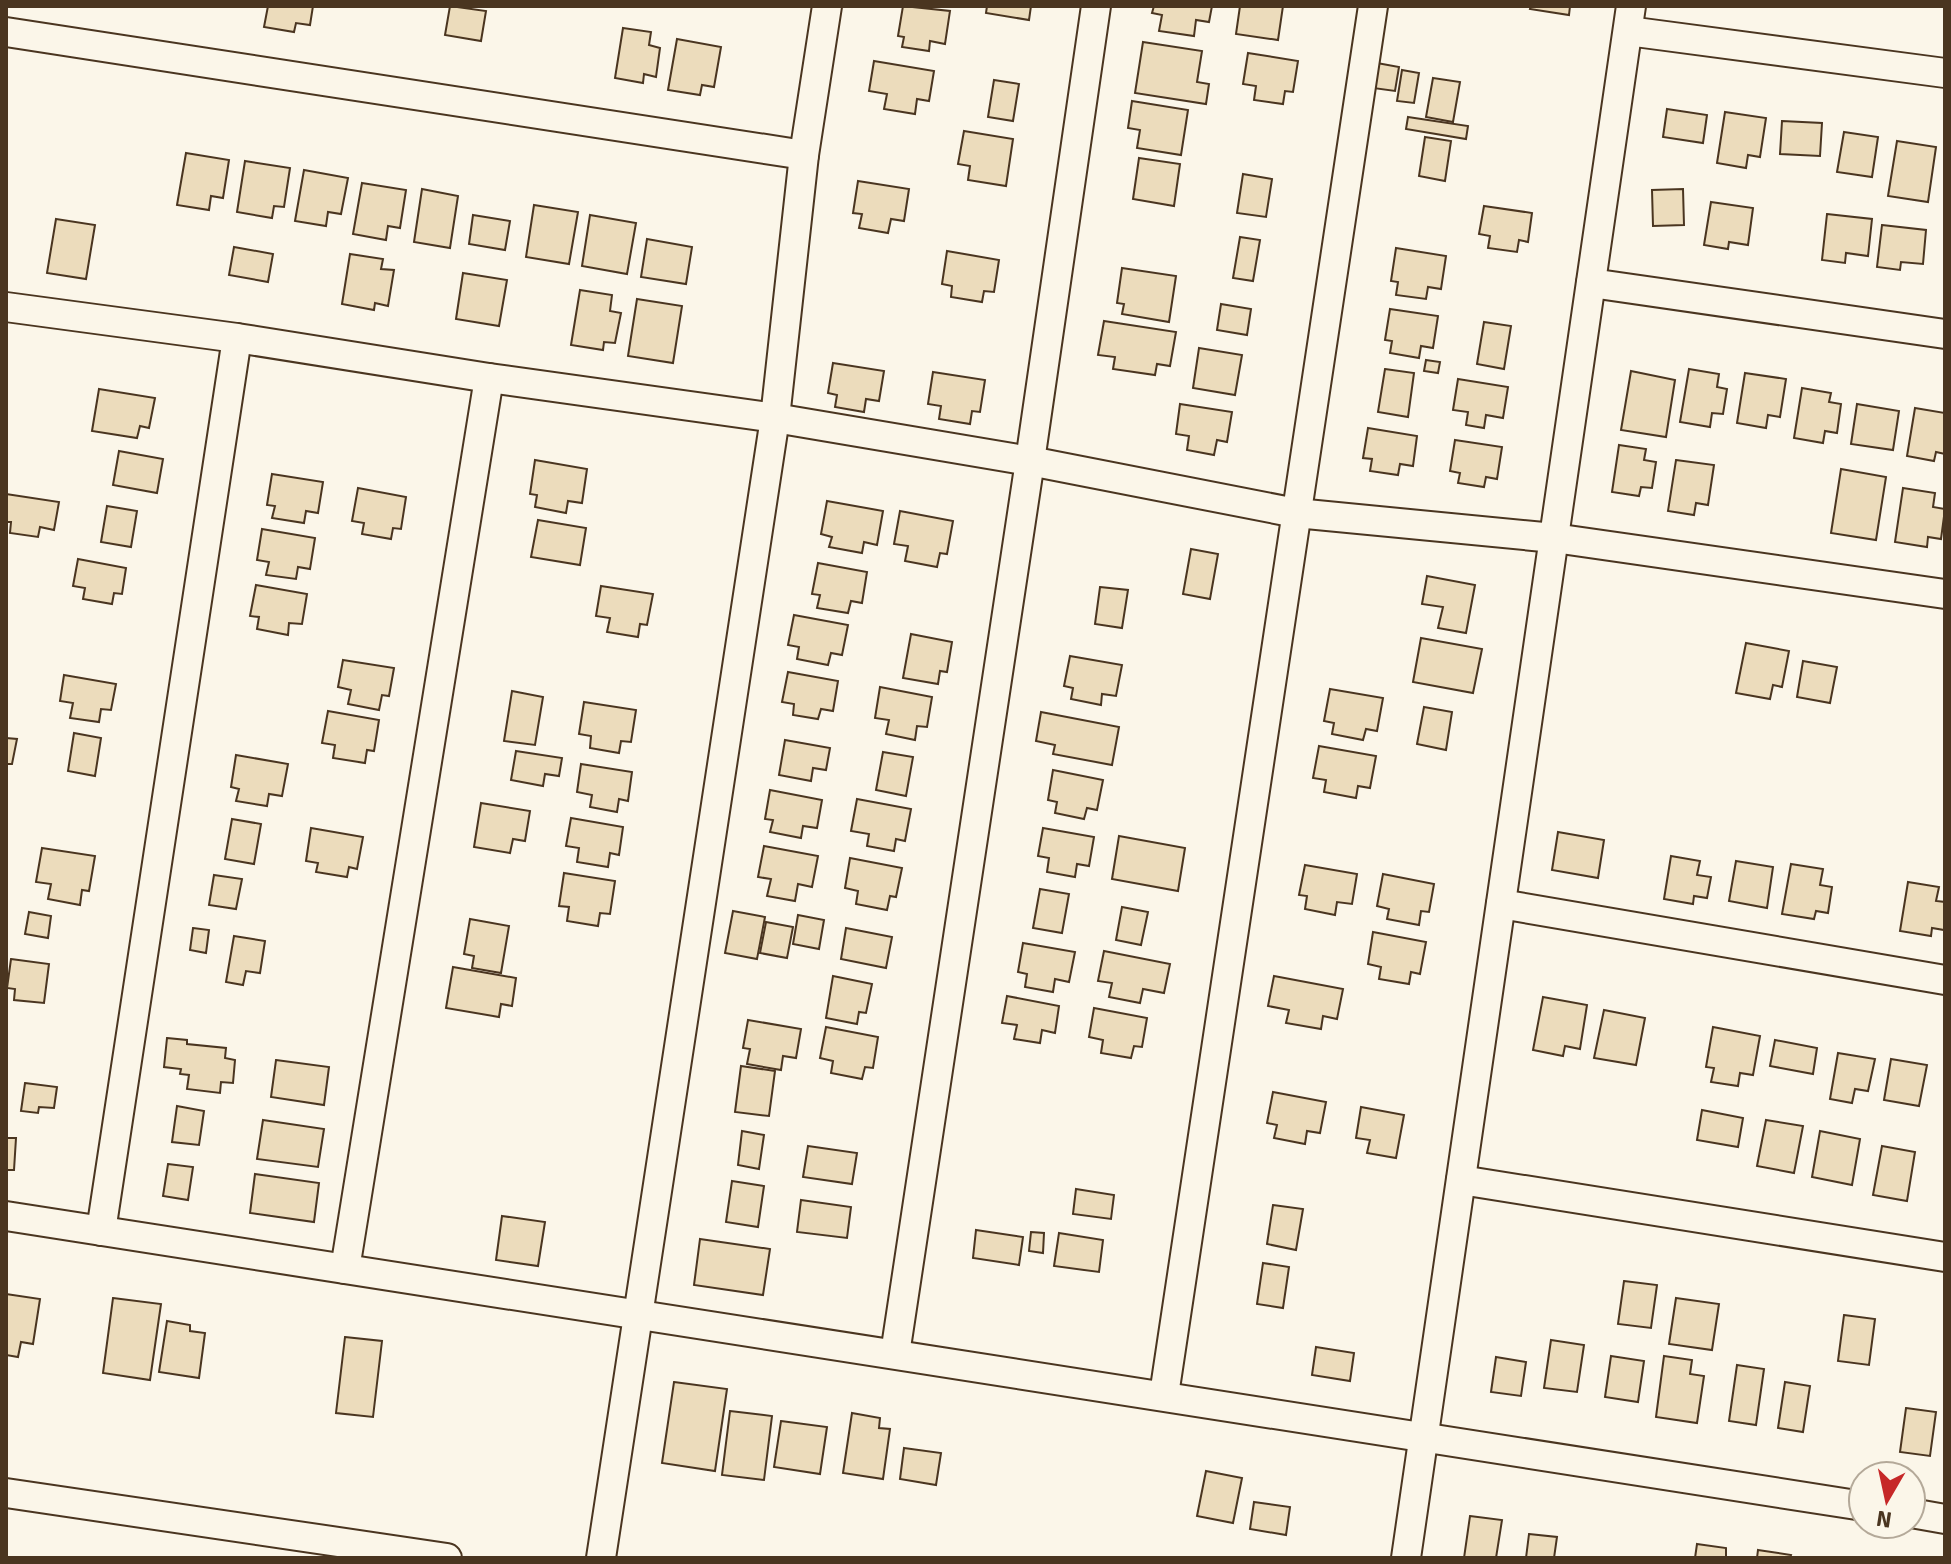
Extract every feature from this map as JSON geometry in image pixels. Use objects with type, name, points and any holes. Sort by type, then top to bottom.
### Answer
[{"type":"street","points":[[601,1558],[775,418],[804,155],[827,6]]},
{"type":"street","points":[[895,1354],[1096,6]]},
{"type":"street","points":[[1164,1395],[1373,6]]},
{"type":"street","points":[[1406,1558],[1630,18],[1945,73]]},
{"type":"street","points":[[6,32],[804,155]]},
{"type":"street","points":[[1591,283],[1945,334]]},
{"type":"street","points":[[6,307],[775,418],[1030,461],[1296,513],[1554,538],[1945,594]]},
{"type":"street","points":[[101,1231],[237,338]]},
{"type":"street","points":[[345,1269],[489,378]]},
{"type":"street","points":[[1501,904],[1945,980]]},
{"type":"street","points":[[1461,1180],[1945,1257]]},
{"type":"street","points":[[6,1216],[1847,1503]]},
{"type":"street","points":[[6,1493],[447,1558]]},
{"type":"building","points":[[268,6],[313,6],[310,25],[296,23],[294,32],[264,27]]},
{"type":"building","points":[[450,6],[486,11],[481,41],[445,35]]},
{"type":"building","points":[[903,6],[950,11],[945,44],[930,41],[929,51],[902,47],[904,37],[898,36]]},
{"type":"building","points":[[987,6],[1031,6],[1029,20],[986,13]]},
{"type":"building","points":[[1154,6],[1212,6],[1209,22],[1196,20],[1194,36],[1159,31],[1162,15],[1152,13]]},
{"type":"building","points":[[1240,6],[1283,6],[1278,40],[1236,34]]},
{"type":"building","points":[[1531,6],[1570,6],[1569,15],[1530,9]]},
{"type":"building","points":[[623,28],[651,32],[649,45],[660,48],[656,77],[644,74],[643,83],[615,78]]},
{"type":"building","points":[[677,39],[721,47],[714,87],[702,85],[700,95],[668,90]]},
{"type":"building","points":[[1143,42],[1202,51],[1197,82],[1209,84],[1206,104],[1135,93]]},
{"type":"building","points":[[1248,53],[1298,61],[1293,92],[1285,91],[1283,104],[1254,100],[1256,86],[1243,84]]},
{"type":"building","points":[[874,61],[934,71],[929,101],[917,99],[915,114],[884,109],[887,94],[869,91]]},
{"type":"building","points":[[1377,63],[1399,67],[1395,91],[1373,88]]},
{"type":"building","points":[[1402,70],[1419,73],[1414,103],[1397,101]]},
{"type":"building","points":[[1433,78],[1460,82],[1453,122],[1426,117]]},
{"type":"building","points":[[994,80],[1019,84],[1013,121],[988,117]]},
{"type":"building","points":[[1132,101],[1188,110],[1181,155],[1137,148],[1140,130],[1128,128]]},
{"type":"building","points":[[1667,109],[1707,115],[1703,143],[1663,137]]},
{"type":"building","points":[[1725,112],[1766,118],[1760,157],[1748,155],[1746,168],[1717,163]]},
{"type":"building","points":[[1408,117],[1468,126],[1466,139],[1406,129]]},
{"type":"building","points":[[1782,121],[1822,123],[1820,156],[1780,154]]},
{"type":"building","points":[[964,131],[1013,139],[1006,186],[968,180],[970,166],[958,164]]},
{"type":"building","points":[[1844,132],[1878,137],[1872,177],[1837,172]]},
{"type":"building","points":[[1425,137],[1451,141],[1445,181],[1419,176]]},
{"type":"building","points":[[1897,141],[1936,147],[1928,202],[1888,196]]},
{"type":"building","points":[[186,153],[229,160],[223,198],[211,196],[209,210],[177,205]]},
{"type":"building","points":[[1139,158],[1180,164],[1174,206],[1133,199]]},
{"type":"building","points":[[245,161],[290,168],[284,207],[274,206],[272,218],[237,212]]},
{"type":"building","points":[[304,170],[348,178],[341,214],[328,212],[326,226],[295,221]]},
{"type":"building","points":[[1243,174],[1272,179],[1266,217],[1237,213]]},
{"type":"building","points":[[858,181],[909,189],[904,221],[891,219],[888,233],[859,228],[862,214],[853,213]]},
{"type":"building","points":[[362,183],[406,190],[400,228],[388,226],[386,240],[353,234]]},
{"type":"building","points":[[422,189],[458,196],[450,248],[414,242]]},
{"type":"building","points":[[1683,189],[1684,225],[1653,226],[1652,190]]},
{"type":"building","points":[[1711,202],[1753,208],[1748,245],[1729,242],[1728,249],[1704,245]]},
{"type":"building","points":[[534,205],[578,212],[569,264],[526,257]]},
{"type":"building","points":[[1484,206],[1532,213],[1528,242],[1519,240],[1517,252],[1488,248],[1490,236],[1479,234]]},
{"type":"building","points":[[1827,214],[1872,219],[1868,256],[1846,253],[1845,263],[1822,260]]},
{"type":"building","points":[[473,215],[510,221],[505,250],[469,244]]},
{"type":"building","points":[[590,215],[636,223],[627,274],[582,266]]},
{"type":"building","points":[[56,219],[95,225],[86,279],[47,273]]},
{"type":"building","points":[[1882,225],[1926,230],[1923,264],[1901,262],[1900,270],[1877,267]]},
{"type":"building","points":[[1240,237],[1260,240],[1253,281],[1233,278]]},
{"type":"building","points":[[647,239],[692,247],[686,284],[641,277]]},
{"type":"building","points":[[234,247],[273,254],[268,282],[229,275]]},
{"type":"building","points":[[1396,248],[1446,256],[1441,289],[1428,287],[1426,299],[1396,295],[1398,282],[1391,281]]},
{"type":"building","points":[[947,251],[999,260],[994,292],[984,291],[982,302],[951,297],[952,286],[942,284]]},
{"type":"building","points":[[350,254],[383,259],[381,269],[394,270],[388,306],[375,303],[374,310],[342,304]]},
{"type":"building","points":[[1122,268],[1176,276],[1169,322],[1122,314],[1124,304],[1117,303]]},
{"type":"building","points":[[463,273],[507,280],[499,326],[456,319]]},
{"type":"building","points":[[580,290],[612,295],[610,311],[621,313],[615,343],[604,342],[603,350],[571,345]]},
{"type":"building","points":[[637,299],[682,306],[673,363],[628,356]]},
{"type":"building","points":[[1221,304],[1251,309],[1247,335],[1217,330]]},
{"type":"building","points":[[1390,309],[1438,316],[1433,348],[1421,346],[1419,358],[1390,353],[1392,341],[1385,340]]},
{"type":"building","points":[[1104,321],[1176,332],[1170,366],[1157,364],[1155,375],[1113,369],[1115,357],[1098,355]]},
{"type":"building","points":[[1484,322],[1511,326],[1504,369],[1477,364]]},
{"type":"building","points":[[1199,348],[1242,355],[1235,395],[1193,388]]},
{"type":"building","points":[[1426,360],[1440,362],[1438,373],[1424,371]]},
{"type":"building","points":[[833,363],[884,371],[879,401],[866,399],[864,412],[835,407],[837,395],[828,393]]},
{"type":"building","points":[[1385,369],[1414,373],[1408,417],[1378,412]]},
{"type":"building","points":[[1689,369],[1719,374],[1717,387],[1727,389],[1723,414],[1712,413],[1710,427],[1680,422]]},
{"type":"building","points":[[1631,371],[1675,380],[1666,437],[1621,430]]},
{"type":"building","points":[[933,372],[985,380],[980,412],[972,411],[970,424],[939,419],[941,406],[928,404]]},
{"type":"building","points":[[1745,373],[1786,379],[1780,417],[1768,415],[1766,428],[1737,423]]},
{"type":"building","points":[[1458,379],[1508,387],[1503,418],[1486,415],[1484,428],[1466,425],[1468,412],[1453,410]]},
{"type":"building","points":[[1802,388],[1831,393],[1829,402],[1841,404],[1837,433],[1825,431],[1823,443],[1794,438]]},
{"type":"building","points":[[99,389],[155,398],[149,428],[140,426],[137,438],[92,431]]},
{"type":"building","points":[[1180,404],[1232,412],[1227,442],[1217,440],[1214,455],[1187,450],[1189,436],[1176,434]]},
{"type":"building","points":[[1857,404],[1899,411],[1893,450],[1851,444]]},
{"type":"building","points":[[1915,408],[1945,413],[1945,454],[1936,452],[1934,461],[1907,456]]},
{"type":"building","points":[[1368,428],[1417,436],[1413,466],[1400,464],[1398,475],[1370,471],[1372,459],[1363,458]]},
{"type":"building","points":[[1455,440],[1502,447],[1497,479],[1486,477],[1484,487],[1458,483],[1460,473],[1450,471]]},
{"type":"building","points":[[1619,445],[1646,449],[1644,460],[1656,462],[1652,488],[1641,487],[1639,496],[1612,492]]},
{"type":"building","points":[[119,451],[163,459],[157,493],[113,485]]},
{"type":"building","points":[[535,460],[587,469],[582,503],[568,501],[566,513],[535,507],[537,495],[530,494]]},
{"type":"building","points":[[1676,460],[1714,465],[1708,505],[1696,503],[1694,515],[1668,511]]},
{"type":"building","points":[[1841,469],[1886,477],[1876,540],[1831,533]]},
{"type":"building","points":[[272,474],[323,482],[318,513],[306,511],[304,523],[272,518],[275,506],[267,505]]},
{"type":"building","points":[[358,488],[406,497],[401,529],[393,528],[391,539],[362,534],[364,523],[352,521]]},
{"type":"building","points":[[1903,488],[1935,493],[1933,507],[1945,509],[1941,539],[1928,537],[1927,547],[1895,542]]},
{"type":"building","points":[[6,494],[59,502],[54,530],[40,527],[38,537],[10,533],[11,522],[6,522]]},
{"type":"building","points":[[827,501],[883,511],[877,545],[864,542],[862,553],[829,547],[832,537],[821,534]]},
{"type":"building","points":[[107,506],[137,511],[131,547],[101,542]]},
{"type":"building","points":[[900,511],[953,521],[947,554],[940,553],[937,567],[905,561],[908,546],[894,544]]},
{"type":"building","points":[[538,520],[586,528],[580,565],[531,557]]},
{"type":"building","points":[[262,529],[315,538],[310,569],[298,567],[296,579],[266,575],[269,562],[257,560]]},
{"type":"building","points":[[1191,549],[1218,554],[1210,599],[1183,594]]},
{"type":"building","points":[[78,559],[126,568],[122,594],[114,593],[112,604],[83,599],[85,588],[73,586]]},
{"type":"building","points":[[818,563],[867,572],[862,603],[851,601],[848,613],[817,608],[820,595],[812,594]]},
{"type":"building","points":[[1427,576],[1475,585],[1466,633],[1438,628],[1443,607],[1422,604]]},
{"type":"building","points":[[256,585],[307,594],[302,624],[289,623],[288,635],[257,629],[259,617],[250,616]]},
{"type":"building","points":[[601,586],[653,594],[647,625],[640,624],[638,637],[607,632],[610,618],[596,616]]},
{"type":"building","points":[[1100,587],[1128,590],[1122,628],[1095,624]]},
{"type":"building","points":[[794,615],[848,625],[842,655],[831,653],[828,665],[797,659],[799,647],[788,645]]},
{"type":"building","points":[[911,634],[952,642],[947,672],[940,671],[938,684],[903,678]]},
{"type":"building","points":[[1421,638],[1482,649],[1473,693],[1413,682]]},
{"type":"building","points":[[1746,643],[1789,651],[1782,687],[1773,685],[1770,699],[1736,693]]},
{"type":"building","points":[[1070,656],[1122,665],[1116,696],[1102,694],[1101,705],[1071,699],[1073,688],[1064,686]]},
{"type":"building","points":[[343,660],[394,668],[389,696],[382,695],[379,710],[348,704],[351,690],[338,687]]},
{"type":"building","points":[[1803,661],[1837,667],[1830,703],[1797,697]]},
{"type":"building","points":[[788,672],[838,681],[833,711],[821,709],[818,719],[793,715],[794,704],[782,702]]},
{"type":"building","points":[[64,675],[116,684],[111,710],[101,709],[99,722],[70,718],[73,703],[60,701]]},
{"type":"building","points":[[880,687],[932,697],[927,727],[917,726],[915,740],[886,734],[889,720],[875,718]]},
{"type":"building","points":[[1330,689],[1383,698],[1377,731],[1366,729],[1363,740],[1332,734],[1334,723],[1324,721]]},
{"type":"building","points":[[512,691],[543,697],[535,745],[504,741]]},
{"type":"building","points":[[584,702],[636,710],[631,742],[621,741],[619,753],[590,748],[591,736],[579,734]]},
{"type":"building","points":[[1424,707],[1452,712],[1446,750],[1417,744]]},
{"type":"building","points":[[328,711],[379,720],[374,751],[367,750],[365,763],[333,758],[335,745],[322,743]]},
{"type":"building","points":[[1041,712],[1119,727],[1112,765],[1053,754],[1055,745],[1036,741]]},
{"type":"building","points":[[74,733],[101,738],[95,776],[68,771]]},
{"type":"building","points":[[6,738],[17,739],[12,764],[6,764]]},
{"type":"building","points":[[785,740],[830,748],[826,770],[813,768],[811,781],[779,775]]},
{"type":"building","points":[[1319,746],[1376,756],[1370,788],[1358,786],[1356,798],[1324,792],[1326,780],[1313,778]]},
{"type":"building","points":[[516,751],[562,758],[559,776],[545,774],[543,786],[511,780]]},
{"type":"building","points":[[883,752],[913,757],[906,796],[876,790]]},
{"type":"building","points":[[236,755],[288,764],[282,796],[269,794],[267,806],[236,801],[239,789],[231,787]]},
{"type":"building","points":[[581,764],[632,772],[628,801],[619,799],[617,812],[590,807],[592,795],[577,792]]},
{"type":"building","points":[[1053,770],[1103,780],[1097,810],[1087,808],[1084,819],[1055,813],[1057,802],[1048,800]]},
{"type":"building","points":[[770,790],[822,800],[817,828],[803,826],[801,838],[770,832],[773,820],[765,819]]},
{"type":"building","points":[[857,799],[911,809],[905,841],[896,839],[894,851],[867,846],[869,834],[851,831]]},
{"type":"building","points":[[481,803],[530,811],[525,841],[513,839],[510,853],[474,847]]},
{"type":"building","points":[[571,818],[623,827],[619,855],[610,853],[608,867],[577,862],[579,848],[566,846]]},
{"type":"building","points":[[232,819],[261,824],[254,864],[225,859]]},
{"type":"building","points":[[311,828],[363,837],[357,869],[349,867],[347,877],[316,872],[318,863],[306,861]]},
{"type":"building","points":[[1043,828],[1094,837],[1089,866],[1077,864],[1075,877],[1047,872],[1049,858],[1038,856]]},
{"type":"building","points":[[1558,832],[1604,840],[1598,878],[1552,870]]},
{"type":"building","points":[[1119,836],[1185,848],[1178,891],[1112,879]]},
{"type":"building","points":[[764,846],[818,856],[812,887],[798,884],[795,901],[767,896],[771,879],[758,877]]},
{"type":"building","points":[[42,848],[95,856],[89,891],[82,890],[80,905],[48,899],[51,884],[36,882]]},
{"type":"building","points":[[1671,856],[1700,861],[1697,875],[1711,877],[1707,898],[1694,896],[1693,904],[1664,899]]},
{"type":"building","points":[[850,858],[902,868],[896,897],[890,896],[887,910],[856,904],[858,891],[845,888]]},
{"type":"building","points":[[1736,861],[1773,867],[1767,908],[1729,901]]},
{"type":"building","points":[[1791,864],[1823,869],[1820,885],[1832,887],[1828,913],[1816,911],[1814,919],[1782,914]]},
{"type":"building","points":[[1305,865],[1357,874],[1352,904],[1337,902],[1335,915],[1305,909],[1307,896],[1299,895]]},
{"type":"building","points":[[564,873],[615,881],[610,914],[600,913],[598,926],[567,921],[569,907],[559,906]]},
{"type":"building","points":[[1383,874],[1434,884],[1429,912],[1421,911],[1419,925],[1387,919],[1389,909],[1377,906]]},
{"type":"building","points":[[214,875],[242,879],[236,909],[209,905]]},
{"type":"building","points":[[1908,882],[1939,887],[1936,901],[1945,902],[1944,930],[1932,928],[1931,936],[1900,931]]},
{"type":"building","points":[[1040,889],[1069,894],[1062,933],[1033,928]]},
{"type":"building","points":[[1122,907],[1148,912],[1141,945],[1116,940]]},
{"type":"building","points":[[733,911],[765,917],[757,959],[725,953]]},
{"type":"building","points":[[29,912],[51,916],[48,938],[25,934]]},
{"type":"building","points":[[798,915],[824,920],[819,949],[793,944]]},
{"type":"building","points":[[470,919],[509,926],[501,973],[472,968],[474,956],[464,954]]},
{"type":"building","points":[[766,922],[793,927],[787,958],[760,953]]},
{"type":"building","points":[[193,928],[209,930],[206,953],[190,950]]},
{"type":"building","points":[[846,928],[892,937],[886,968],[841,959]]},
{"type":"building","points":[[1373,932],[1426,942],[1420,974],[1411,972],[1409,984],[1379,979],[1381,967],[1368,964]]},
{"type":"building","points":[[234,936],[265,941],[260,973],[246,971],[243,985],[226,982]]},
{"type":"building","points":[[1023,943],[1075,952],[1069,982],[1055,979],[1053,992],[1025,987],[1027,974],[1018,972]]},
{"type":"building","points":[[1104,951],[1170,964],[1164,993],[1143,989],[1140,1003],[1109,997],[1112,983],[1098,981]]},
{"type":"building","points":[[11,959],[49,964],[44,1003],[14,1000],[15,989],[7,988]]},
{"type":"building","points":[[453,967],[516,978],[512,1006],[501,1004],[499,1017],[446,1008]]},
{"type":"building","points":[[833,976],[872,984],[866,1013],[859,1012],[857,1024],[826,1018]]},
{"type":"building","points":[[1274,976],[1343,989],[1337,1019],[1323,1016],[1321,1029],[1286,1023],[1289,1010],[1268,1006]]},
{"type":"building","points":[[1007,996],[1059,1006],[1055,1033],[1042,1030],[1040,1043],[1014,1039],[1017,1025],[1002,1023]]},
{"type":"building","points":[[1543,997],[1587,1005],[1580,1049],[1565,1046],[1563,1056],[1533,1050]]},
{"type":"building","points":[[1094,1008],[1147,1018],[1142,1047],[1134,1046],[1131,1058],[1101,1053],[1103,1040],[1089,1037]]},
{"type":"building","points":[[1604,1010],[1645,1018],[1636,1065],[1594,1058]]},
{"type":"building","points":[[748,1020],[801,1029],[796,1058],[783,1056],[781,1070],[747,1064],[750,1049],[743,1048]]},
{"type":"building","points":[[826,1027],[878,1037],[873,1068],[865,1067],[862,1079],[831,1073],[833,1061],[820,1058]]},
{"type":"building","points":[[1713,1027],[1760,1036],[1753,1075],[1740,1073],[1738,1086],[1711,1082],[1714,1068],[1706,1067]]},
{"type":"building","points":[[167,1038],[187,1040],[187,1044],[226,1048],[225,1058],[235,1060],[233,1083],[221,1082],[220,1093],[187,1089],[189,1075],[180,1074],[181,1069],[164,1067]]},
{"type":"building","points":[[1775,1040],[1817,1048],[1813,1074],[1770,1066]]},
{"type":"building","points":[[1838,1053],[1875,1059],[1868,1091],[1855,1089],[1852,1103],[1830,1099]]},
{"type":"building","points":[[1891,1059],[1927,1065],[1919,1106],[1884,1100]]},
{"type":"building","points":[[276,1060],[329,1067],[324,1105],[271,1097]]},
{"type":"building","points":[[741,1066],[775,1071],[769,1116],[735,1112]]},
{"type":"building","points":[[25,1083],[57,1087],[54,1108],[39,1107],[38,1113],[21,1111]]},
{"type":"building","points":[[1273,1092],[1326,1102],[1320,1133],[1307,1131],[1305,1144],[1274,1138],[1277,1125],[1267,1123]]},
{"type":"building","points":[[177,1106],[204,1111],[199,1145],[172,1142]]},
{"type":"building","points":[[1361,1107],[1404,1115],[1396,1158],[1367,1153],[1370,1140],[1356,1138]]},
{"type":"building","points":[[1702,1110],[1743,1118],[1738,1147],[1697,1140]]},
{"type":"building","points":[[263,1120],[324,1129],[318,1167],[257,1159]]},
{"type":"building","points":[[1766,1120],[1803,1126],[1794,1173],[1757,1166]]},
{"type":"building","points":[[742,1131],[764,1135],[759,1169],[738,1165]]},
{"type":"building","points":[[1820,1131],[1860,1139],[1852,1185],[1812,1177]]},
{"type":"building","points":[[6,1138],[16,1138],[14,1170],[6,1170]]},
{"type":"building","points":[[808,1146],[857,1153],[852,1184],[803,1177]]},
{"type":"building","points":[[1882,1146],[1915,1152],[1907,1201],[1873,1195]]},
{"type":"building","points":[[168,1164],[193,1167],[188,1200],[163,1196]]},
{"type":"building","points":[[255,1174],[319,1183],[314,1222],[250,1213]]},
{"type":"building","points":[[732,1181],[764,1186],[758,1227],[726,1222]]},
{"type":"building","points":[[1076,1189],[1114,1195],[1111,1219],[1073,1214]]},
{"type":"building","points":[[801,1200],[851,1207],[847,1238],[797,1232]]},
{"type":"building","points":[[1273,1205],[1303,1209],[1296,1250],[1267,1244]]},
{"type":"building","points":[[502,1216],[545,1222],[538,1266],[496,1260]]},
{"type":"building","points":[[976,1230],[1023,1237],[1019,1265],[973,1258]]},
{"type":"building","points":[[1031,1232],[1044,1233],[1043,1253],[1029,1251]]},
{"type":"building","points":[[1059,1233],[1103,1240],[1099,1272],[1054,1266]]},
{"type":"building","points":[[700,1239],[770,1249],[763,1295],[694,1285]]},
{"type":"building","points":[[1263,1263],[1289,1267],[1283,1308],[1257,1304]]},
{"type":"building","points":[[1624,1281],[1657,1285],[1651,1328],[1618,1324]]},
{"type":"building","points":[[6,1294],[40,1299],[33,1344],[21,1342],[18,1357],[6,1355]]},
{"type":"building","points":[[113,1298],[161,1304],[150,1380],[103,1373]]},
{"type":"building","points":[[1676,1298],[1719,1304],[1712,1350],[1669,1344]]},
{"type":"building","points":[[1844,1315],[1875,1319],[1869,1365],[1838,1361]]},
{"type":"building","points":[[167,1321],[190,1325],[190,1331],[205,1333],[199,1378],[159,1372]]},
{"type":"building","points":[[345,1337],[382,1341],[373,1417],[336,1413]]},
{"type":"building","points":[[1551,1340],[1584,1345],[1577,1392],[1544,1388]]},
{"type":"building","points":[[1316,1347],[1354,1353],[1350,1381],[1312,1375]]},
{"type":"building","points":[[1611,1356],[1644,1361],[1638,1402],[1605,1397]]},
{"type":"building","points":[[1664,1356],[1692,1360],[1690,1374],[1704,1376],[1697,1423],[1656,1417]]},
{"type":"building","points":[[1496,1357],[1526,1362],[1521,1396],[1491,1392]]},
{"type":"building","points":[[1737,1365],[1764,1369],[1756,1425],[1729,1421]]},
{"type":"building","points":[[674,1382],[727,1389],[715,1471],[662,1463]]},
{"type":"building","points":[[1785,1382],[1810,1386],[1803,1432],[1778,1428]]},
{"type":"building","points":[[1906,1408],[1936,1412],[1930,1456],[1900,1452]]},
{"type":"building","points":[[730,1411],[772,1416],[764,1480],[722,1475]]},
{"type":"building","points":[[852,1413],[880,1418],[879,1428],[890,1429],[883,1479],[843,1473]]},
{"type":"building","points":[[781,1421],[827,1427],[820,1474],[774,1467]]},
{"type":"building","points":[[904,1448],[941,1453],[936,1485],[900,1479]]},
{"type":"building","points":[[1206,1471],[1242,1478],[1233,1523],[1197,1516]]},
{"type":"building","points":[[1254,1502],[1290,1507],[1286,1535],[1250,1529]]},
{"type":"building","points":[[1470,1516],[1502,1520],[1496,1558],[1464,1558]]},
{"type":"building","points":[[1529,1534],[1557,1537],[1554,1558],[1526,1558]]},
{"type":"building","points":[[1697,1544],[1726,1548],[1726,1558],[1695,1558]]},
{"type":"building","points":[[1758,1550],[1791,1555],[1790,1558],[1757,1558]]}]
